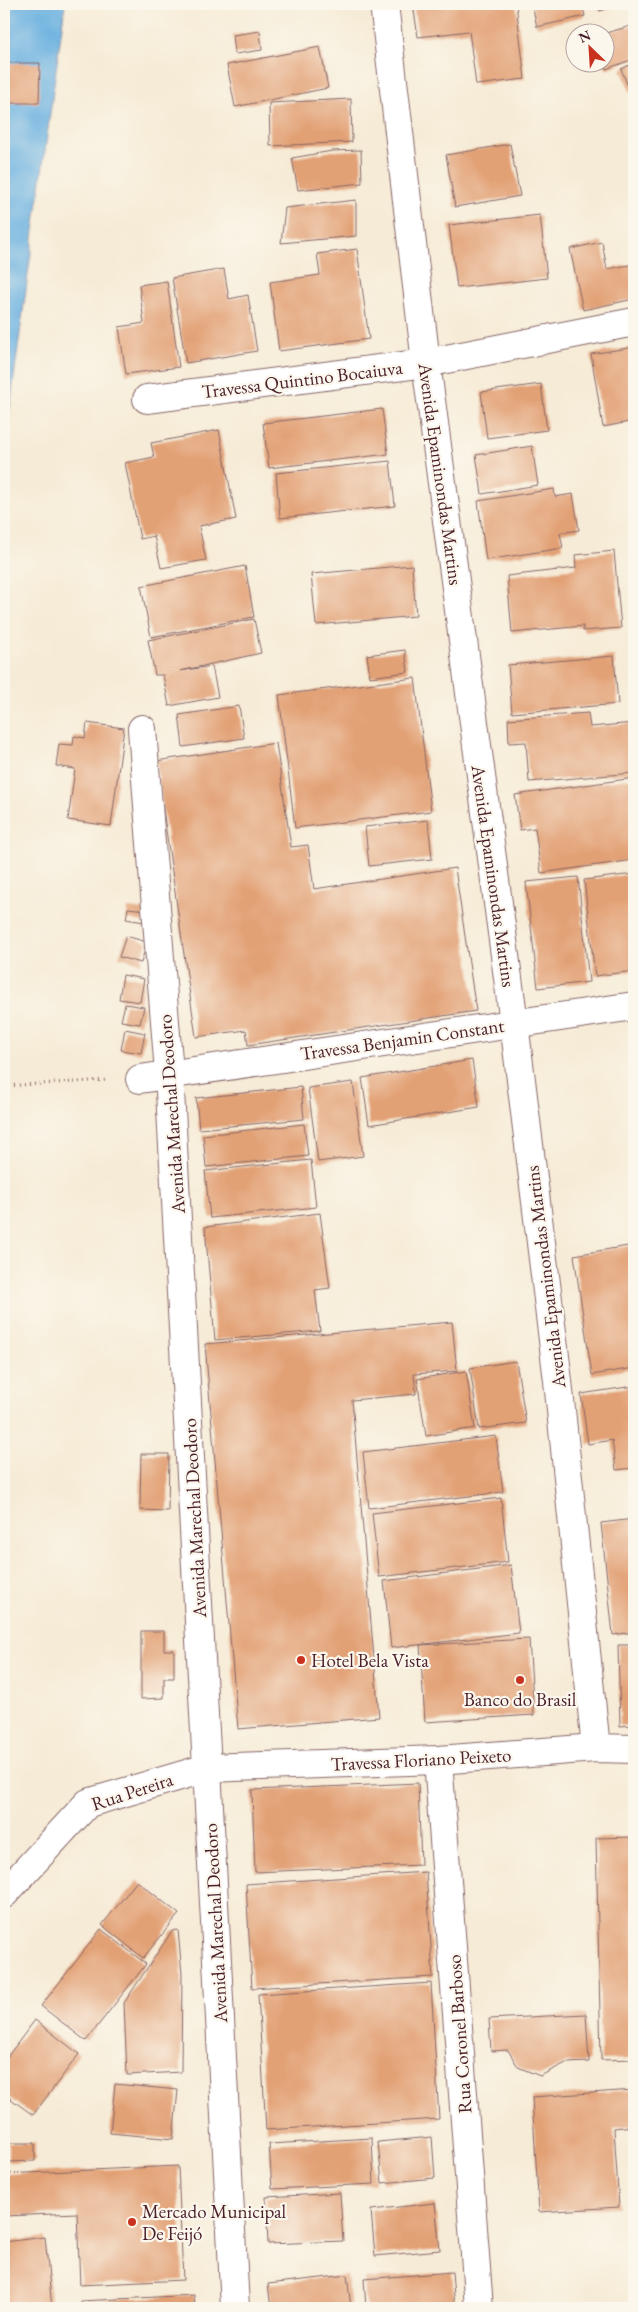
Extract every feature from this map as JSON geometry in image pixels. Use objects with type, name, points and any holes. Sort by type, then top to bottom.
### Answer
[{"type":"street","name":"Avenida Epaminondas Martins","points":[[384,4],[426,364],[514,1023],[558,1381],[596,1748]]},
{"type":"street","name":"Travessa Quintino Bocaiuva","points":[[147,399],[426,364],[634,322]]},
{"type":"street","name":"Avenida Marechal Deodoro","points":[[142,729],[169,1073],[235,2308]]},
{"type":"street","name":"Travessa Benjamin Constant","points":[[140,1079],[169,1073],[634,1006]]},
{"type":"street","name":"Travessa Floriano Peixeto","points":[[207,1768],[438,1760],[596,1748],[634,1749]]},
{"type":"street","name":"Rua Coronel Barboso","points":[[438,1760],[480,2308]]},
{"type":"street","name":"Rua Pereira","points":[[4,1894],[88,1803],[207,1768]]},
{"type":"path","points":[[4,1086],[140,1079]]},
{"type":"water","points":[[4,4],[65,4],[4,450]]},
{"type":"building","points":[[413,4],[516,4],[525,79],[476,85],[469,31],[418,37]]},
{"type":"building","points":[[532,4],[582,4],[585,16],[537,27]]},
{"type":"building","points":[[598,4],[622,4],[600,11]]},
{"type":"building","points":[[634,25],[634,59],[616,65],[616,30]]},
{"type":"building","points":[[260,31],[262,50],[235,54],[233,35]]},
{"type":"building","points":[[320,47],[328,88],[235,107],[227,65]]},
{"type":"building","points":[[7,63],[40,63],[39,103],[7,103]]},
{"type":"building","points":[[634,63],[634,101],[621,69]]},
{"type":"building","points":[[351,99],[352,142],[270,146],[269,103]]},
{"type":"building","points":[[510,144],[520,196],[455,207],[446,155]]},
{"type":"building","points":[[361,150],[362,183],[298,190],[292,158],[332,151]]},
{"type":"building","points":[[356,200],[356,236],[281,243],[285,208]]},
{"type":"building","points":[[540,215],[547,278],[457,288],[449,225]]},
{"type":"building","points":[[602,242],[607,269],[634,264],[634,299],[583,310],[570,249]]},
{"type":"building","points":[[357,249],[369,339],[279,351],[270,282],[320,275],[317,254]]},
{"type":"building","points":[[224,269],[229,299],[248,295],[257,351],[186,363],[172,278]]},
{"type":"building","points":[[167,281],[179,367],[126,374],[119,327],[144,323],[139,285]]},
{"type":"building","points":[[634,347],[634,421],[603,427],[591,354]]},
{"type":"building","points":[[541,384],[547,430],[487,438],[481,392]]},
{"type":"building","points":[[382,409],[388,454],[269,468],[263,423]]},
{"type":"building","points":[[219,430],[236,519],[199,526],[206,560],[161,568],[154,536],[140,539],[125,463],[154,457],[151,443]]},
{"type":"building","points":[[532,446],[538,485],[482,494],[476,455]]},
{"type":"building","points":[[390,461],[395,506],[280,518],[276,473]]},
{"type":"building","points":[[554,489],[555,497],[573,494],[579,530],[560,533],[563,548],[486,560],[478,501]]},
{"type":"building","points":[[614,551],[621,628],[583,631],[583,626],[512,633],[507,576],[576,568],[575,555]]},
{"type":"building","points":[[412,565],[416,616],[316,625],[311,574]]},
{"type":"building","points":[[245,566],[254,617],[151,637],[141,586]]},
{"type":"building","points":[[254,619],[261,653],[180,671],[212,666],[218,697],[169,706],[163,675],[155,675],[148,640]]},
{"type":"building","points":[[405,650],[408,672],[370,677],[367,655]]},
{"type":"building","points":[[614,656],[618,704],[512,713],[508,665]]},
{"type":"building","points":[[415,678],[431,811],[295,828],[279,695]]},
{"type":"building","points":[[239,706],[244,738],[183,747],[179,715]]},
{"type":"building","points":[[588,713],[590,727],[634,723],[634,773],[529,782],[526,742],[509,743],[508,719]]},
{"type":"building","points":[[87,723],[124,728],[111,826],[68,820],[75,769],[56,766],[59,744],[73,745],[74,736],[85,738]]},
{"type":"building","points":[[276,743],[291,847],[308,845],[314,889],[455,868],[476,1011],[248,1045],[246,1030],[196,1037],[156,761]]},
{"type":"building","points":[[634,778],[634,860],[541,873],[535,828],[520,830],[515,795]]},
{"type":"building","points":[[428,820],[432,859],[369,866],[365,827]]},
{"type":"building","points":[[634,874],[634,971],[595,976],[584,880]]},
{"type":"building","points":[[578,877],[589,982],[538,988],[526,882]]},
{"type":"building","points":[[128,908],[146,910],[144,922],[126,919]]},
{"type":"building","points":[[126,936],[147,942],[141,963],[119,957]]},
{"type":"building","points":[[123,975],[144,979],[140,1002],[119,999]]},
{"type":"building","points":[[125,1004],[144,1007],[140,1024],[121,1021]]},
{"type":"building","points":[[125,1029],[145,1033],[141,1053],[121,1050]]},
{"type":"building","points":[[472,1060],[479,1107],[369,1125],[362,1078]]},
{"type":"building","points":[[353,1082],[363,1156],[318,1162],[308,1088]]},
{"type":"building","points":[[301,1087],[304,1119],[199,1129],[196,1098]]},
{"type":"building","points":[[304,1124],[308,1156],[206,1167],[203,1135]]},
{"type":"building","points":[[311,1160],[316,1207],[210,1218],[205,1171]]},
{"type":"building","points":[[320,1213],[330,1288],[315,1290],[320,1331],[215,1340],[205,1227]]},
{"type":"building","points":[[634,1245],[634,1368],[592,1375],[574,1255]]},
{"type":"building","points":[[452,1322],[457,1371],[414,1374],[416,1394],[352,1400],[379,1717],[238,1729],[205,1344]]},
{"type":"building","points":[[516,1361],[526,1423],[479,1429],[470,1368]]},
{"type":"building","points":[[466,1371],[475,1428],[426,1436],[417,1379]]},
{"type":"building","points":[[634,1386],[634,1468],[616,1470],[612,1440],[588,1444],[581,1394]]},
{"type":"building","points":[[496,1436],[503,1492],[369,1508],[363,1452]]},
{"type":"building","points":[[141,1454],[169,1454],[168,1511],[140,1510]]},
{"type":"building","points":[[501,1498],[508,1562],[379,1577],[372,1513]]},
{"type":"building","points":[[634,1519],[634,1632],[613,1635],[601,1523]]},
{"type":"building","points":[[511,1565],[519,1633],[391,1648],[384,1581]]},
{"type":"building","points":[[141,1631],[164,1631],[164,1650],[174,1650],[174,1678],[164,1678],[164,1698],[141,1699]]},
{"type":"building","points":[[529,1639],[534,1715],[425,1722],[420,1645]]},
{"type":"building","points":[[618,1645],[634,1645],[634,1725],[620,1726]]},
{"type":"building","points":[[418,1783],[421,1865],[255,1872],[252,1790]]},
{"type":"building","points":[[634,1837],[634,2059],[601,2060],[596,1838]]},
{"type":"building","points":[[426,1872],[433,1977],[252,1988],[246,1884]]},
{"type":"building","points":[[137,1881],[179,1914],[143,1958],[102,1925]]},
{"type":"building","points":[[101,1929],[146,1964],[86,2041],[41,2006]]},
{"type":"building","points":[[178,1930],[182,1974],[181,2072],[127,2075],[124,2003],[172,1931]]},
{"type":"building","points":[[431,1983],[439,2119],[266,2130],[258,1994]]},
{"type":"building","points":[[586,2014],[589,2062],[566,2063],[540,2076],[518,2067],[508,2050],[491,2051],[489,2019]]},
{"type":"building","points":[[35,2020],[79,2054],[33,2115],[4,2094],[4,2061]]},
{"type":"building","points":[[115,2084],[178,2090],[173,2139],[110,2133]]},
{"type":"building","points":[[634,2090],[634,2126],[614,2128],[619,2207],[539,2212],[532,2097]]},
{"type":"building","points":[[432,2137],[435,2178],[382,2183],[378,2142]]},
{"type":"building","points":[[372,2138],[374,2184],[272,2189],[269,2144]]},
{"type":"building","points":[[8,2143],[35,2143],[35,2161],[8,2162]]},
{"type":"building","points":[[178,2166],[183,2280],[80,2285],[77,2213],[4,2216],[4,2174]]},
{"type":"building","points":[[340,2193],[343,2241],[268,2244],[266,2197]]},
{"type":"building","points":[[435,2203],[440,2250],[375,2256],[371,2210]]},
{"type":"building","points":[[45,2237],[52,2308],[4,2308],[4,2242]]},
{"type":"building","points":[[452,2272],[455,2308],[366,2308],[364,2279]]},
{"type":"building","points":[[347,2275],[351,2308],[271,2308],[268,2284]]},
{"type":"building","points":[[194,2295],[195,2308],[82,2308],[81,2301]]},
{"type":"place","name":"Hotel Bela Vista","points":[[301,1660]]},
{"type":"place","name":"Banco do Brasil","points":[[520,1680]]},
{"type":"place","name":"Mercado Municipal De Feijó","points":[[132,2222]]}]
